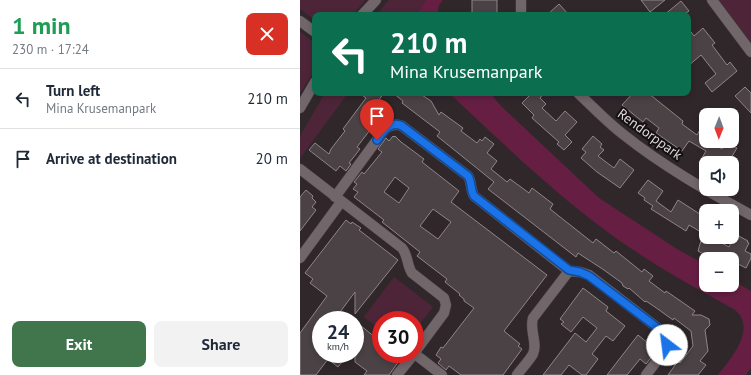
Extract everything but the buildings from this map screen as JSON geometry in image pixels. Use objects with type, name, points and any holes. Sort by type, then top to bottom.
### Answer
[{"type":"street","points":[[365,12],[376,0]]},
{"type":"street","points":[[520,0],[521,12]]},
{"type":"street","points":[[712,0],[751,52]]},
{"type":"street","points":[[300,21],[312,30]]},
{"type":"street","points":[[300,108],[312,87]]},
{"type":"street","name":"Rendorppark","points":[[581,96],[623,135],[647,152],[698,186],[751,215]]},
{"type":"street","points":[[300,258],[385,129],[389,126],[398,124],[468,176],[474,196],[569,270],[580,272],[589,276],[663,332],[666,336],[666,349],[646,375]]},
{"type":"street","points":[[300,170],[402,248],[409,269],[412,273],[444,298],[446,305],[444,313],[424,340]]},
{"type":"street","points":[[517,375],[533,354],[534,348],[531,324],[533,318],[569,270]]},
{"type":"street","points":[[424,361],[442,375]]},
{"type":"street","points":[[398,375],[407,363]]},
{"type":"shaded area","points":[[300,0],[365,0],[355,12],[312,12],[312,18],[300,9]]},
{"type":"shaded area","points":[[389,0],[426,0],[417,12],[379,12]]},
{"type":"shaded area","points":[[426,0],[443,0],[439,5],[438,12],[417,12]]},
{"type":"shaded area","points":[[719,0],[751,0],[751,42]]},
{"type":"shaded area","points":[[300,32],[312,41],[312,75],[300,93]]},
{"type":"shaded area","points":[[323,96],[346,96],[300,158],[300,136]]},
{"type":"shaded area","points":[[452,96],[493,96],[501,106],[599,198],[677,249],[699,261],[699,289],[650,261],[613,236],[540,177]]},
{"type":"shaded area","points":[[394,277],[433,307],[424,318],[424,311],[372,311],[372,323],[364,317]]},
{"type":"shaded area","points":[[739,284],[751,291],[751,368],[746,375],[718,375],[733,356],[741,340],[743,324],[741,316],[735,310],[704,292],[739,292]]},
{"type":"route","points":[[377,140],[389,126],[398,124],[402,126],[468,176],[474,196],[569,270],[584,273],[589,276],[663,332],[666,336],[667,345]]}]
